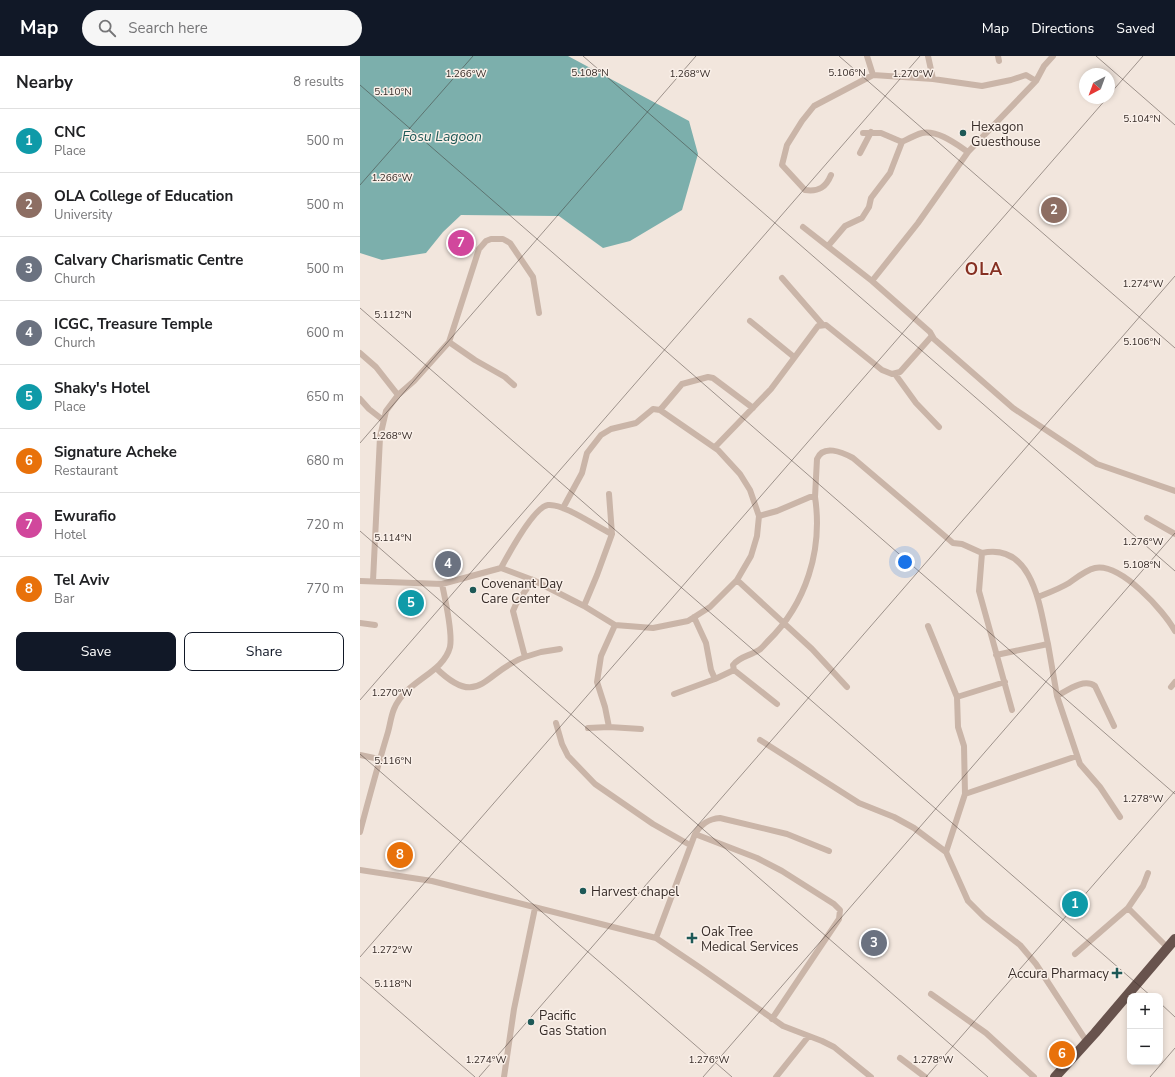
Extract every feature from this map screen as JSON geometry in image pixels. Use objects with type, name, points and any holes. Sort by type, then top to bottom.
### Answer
[{"type":"highway","points":[[1055,1077],[1175,939]]},
{"type":"street","points":[[867,56],[873,75]]},
{"type":"street","points":[[928,56],[933,79]]},
{"type":"street","points":[[872,281],[918,223],[968,152],[1036,81],[1041,70],[1053,56]]},
{"type":"street","points":[[831,175],[828,182],[821,189],[814,191],[805,190],[782,165],[788,145],[802,121],[814,106],[873,75],[933,79],[982,86],[1011,80],[1026,75],[1036,81]]},
{"type":"street","points":[[860,153],[871,132]]},
{"type":"street","points":[[863,133],[881,133],[902,142]]},
{"type":"street","points":[[828,246],[845,226],[862,218],[871,198],[890,173],[902,142],[921,133],[932,133],[952,142],[968,152]]},
{"type":"street","points":[[804,227],[872,281],[930,332],[934,339],[1013,408],[1097,464],[1175,491]]},
{"type":"street","points":[[373,581],[380,437],[383,420],[386,411],[398,395],[414,381],[449,342],[479,248],[486,241],[491,239],[503,239],[510,243],[533,277],[539,313]]},
{"type":"street","points":[[782,278],[822,324],[826,325],[882,370],[895,374],[916,403],[939,427]]},
{"type":"street","points":[[750,321],[794,357]]},
{"type":"street","points":[[715,447],[774,384],[818,326],[822,324]]},
{"type":"street","points":[[895,374],[900,372],[931,337],[934,339]]},
{"type":"street","points":[[449,342],[475,360],[505,377],[514,385]]},
{"type":"street","points":[[360,353],[376,367],[398,395]]},
{"type":"street","points":[[660,410],[682,384],[708,377],[713,378],[753,408]]},
{"type":"street","points":[[360,400],[383,420]]},
{"type":"street","points":[[360,581],[442,584],[501,568],[533,580],[584,606],[615,625],[653,628],[672,626],[694,618],[710,607],[737,580],[751,556],[757,536],[759,516],[750,490],[744,479],[715,447],[660,410],[653,409],[636,422],[611,429],[601,435],[587,452],[582,473],[563,508]]},
{"type":"street","points":[[777,704],[734,670],[733,665],[737,660],[759,650],[784,623],[810,577],[817,529],[815,498],[817,460],[819,454],[824,451],[844,454],[853,458],[952,543],[962,544],[982,553],[995,552],[1006,554],[1014,558],[1022,566],[1033,582],[1038,597],[1057,696],[1080,764],[1100,787],[1120,817]]},
{"type":"street","points":[[584,606],[598,575],[612,534],[609,494]]},
{"type":"street","points":[[759,516],[777,511],[810,497],[815,498]]},
{"type":"street","points":[[501,568],[528,524],[542,508],[548,505],[563,508],[612,534]]},
{"type":"street","points":[[1147,518],[1175,534]]},
{"type":"street","points":[[982,553],[979,591],[1012,710]]},
{"type":"street","points":[[1038,597],[1068,584],[1093,569],[1104,568],[1124,577],[1144,592],[1175,631]]},
{"type":"street","points":[[525,657],[513,611],[516,604],[533,580]]},
{"type":"street","points":[[737,580],[812,649],[847,687]]},
{"type":"street","points":[[360,832],[394,709],[402,695],[444,660],[450,646],[449,623],[442,584]]},
{"type":"street","points":[[694,618],[706,642],[711,670],[715,679]]},
{"type":"street","points":[[360,623],[374,625]]},
{"type":"street","points":[[609,727],[606,707],[597,682],[601,656],[615,625]]},
{"type":"street","points":[[928,626],[957,697],[958,728],[964,746],[965,794],[946,852]]},
{"type":"street","points":[[996,655],[1048,644]]},
{"type":"street","points":[[436,668],[448,680],[469,689],[481,685],[503,668],[525,657],[541,652],[560,649]]},
{"type":"street","points":[[674,694],[715,679],[734,670]]},
{"type":"street","points":[[957,697],[1005,682]]},
{"type":"street","points":[[1057,696],[1084,683],[1092,684],[1114,726]]},
{"type":"street","points":[[556,723],[562,744],[568,756],[595,784],[653,824],[690,845]]},
{"type":"street","points":[[588,728],[609,727],[641,729]]},
{"type":"street","points":[[760,740],[859,803],[894,817],[914,828],[946,852],[968,901],[984,917],[1020,945],[1036,964],[1087,1042]]},
{"type":"street","points":[[360,755],[379,760]]},
{"type":"street","points":[[965,794],[1077,756]]},
{"type":"street","points":[[656,938],[690,845],[699,826],[710,819],[720,818],[787,834],[829,851]]},
{"type":"street","points":[[695,834],[757,858],[782,871],[834,904],[840,910],[839,918],[772,1019]]},
{"type":"street","points":[[360,870],[432,881],[656,938],[700,967],[783,1026],[834,1047],[871,1077]]},
{"type":"street","points":[[1075,954],[1128,908],[1143,886],[1148,873]]},
{"type":"street","points":[[504,1077],[514,1009],[535,908]]},
{"type":"street","points":[[1128,908],[1168,948]]},
{"type":"street","points":[[931,994],[986,1033],[1034,1077]]},
{"type":"street","points":[[776,1077],[808,1037]]},
{"type":"street","points":[[900,1058],[925,1077]]},
{"type":"water","name":"Fosu Lagoon","points":[[360,56],[568,56],[689,121],[698,154],[682,210],[630,241],[603,248],[559,216],[461,215],[443,232],[426,253],[382,260],[360,253]]},
{"type":"place","name":"Hexagon Guesthouse","points":[[963,133]]},
{"type":"place","name":"OLA College of Education","points":[[1054,210]]},
{"type":"place","name":"Ewurafio","points":[[461,243]]},
{"type":"place","name":"ICGC, Treasure Temple","points":[[448,564]]},
{"type":"place","name":"Covenant Day Care Center","points":[[473,590]]},
{"type":"place","name":"Shaky's Hotel","points":[[411,603]]},
{"type":"place","name":"Tel Aviv","points":[[400,855]]},
{"type":"place","name":"Harvest chapel","points":[[583,891]]},
{"type":"place","name":"CNC","points":[[1075,904]]},
{"type":"place","name":"Oak Tree Medical Services","points":[[692,938]]},
{"type":"place","name":"Calvary Charismatic Centre","points":[[874,943]]},
{"type":"place","name":"Accura Pharmacy","points":[[1117,973]]},
{"type":"place","name":"Pacific Gas Station","points":[[531,1022]]},
{"type":"place","name":"Signature Acheke","points":[[1062,1054]]},
{"type":"district","name":"OLA","points":[[984,269]]}]
